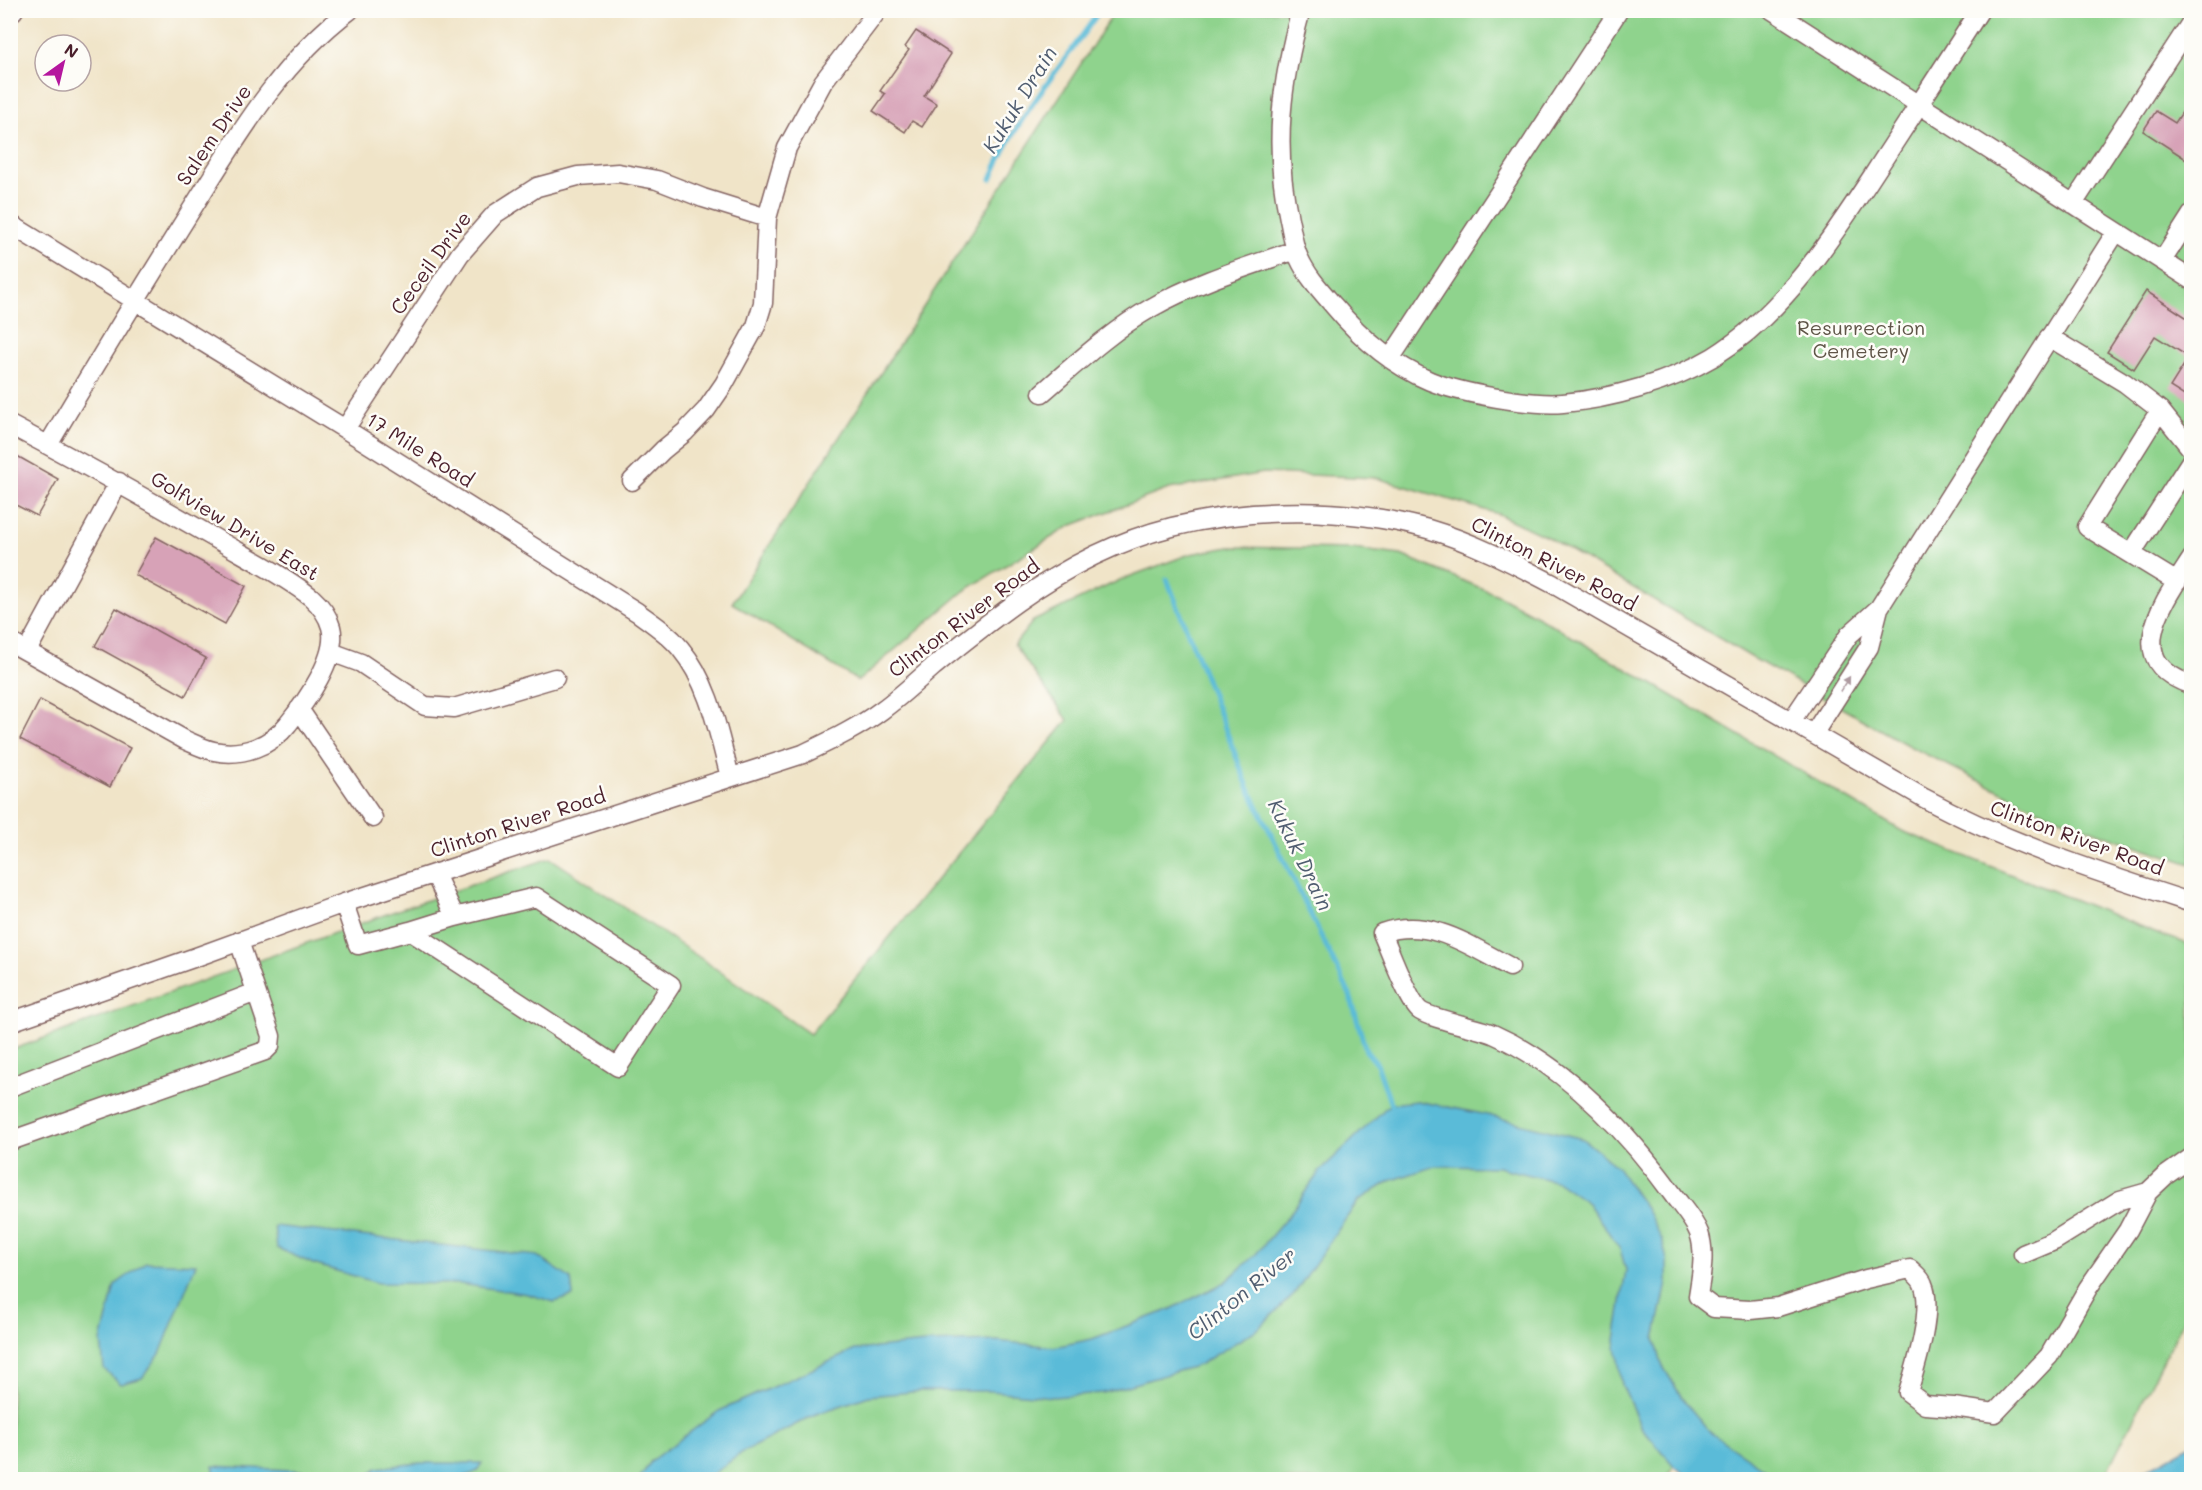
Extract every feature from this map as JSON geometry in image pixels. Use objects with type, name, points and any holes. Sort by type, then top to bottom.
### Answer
[{"type":"street","points":[[10,14],[14,10]]},
{"type":"street","name":"Salem Drive","points":[[48,445],[134,300],[252,116],[306,48],[350,10]]},
{"type":"street","points":[[1301,10],[1282,94],[1279,146],[1283,190],[1300,261],[1340,313],[1372,345],[1390,359],[1429,380],[1458,389],[1510,399],[1551,403],[1612,394],[1664,381],[1713,357],[1758,323],[1800,277],[1841,224],[1980,10]]},
{"type":"street","points":[[1390,359],[1619,10]]},
{"type":"street","points":[[1772,10],[2192,280]]},
{"type":"street","points":[[632,481],[706,410],[724,384],[756,326],[763,303],[767,218],[787,148],[823,82],[873,12]]},
{"type":"street","points":[[2073,204],[2192,21]]},
{"type":"street","name":"Ceceil Drive","points":[[345,429],[460,254],[495,214],[537,187],[578,176],[618,173],[657,180],[767,218]]},
{"type":"street","points":[[2162,261],[2192,214]]},
{"type":"street","name":"17 Mile Road","points":[[10,225],[345,429],[637,612],[669,636],[702,681],[730,777]]},
{"type":"street","points":[[1792,720],[1849,635],[1879,608],[2116,232]]},
{"type":"street","points":[[1042,393],[1113,333],[1151,308],[1190,289],[1296,250]]},
{"type":"street","points":[[2049,337],[2126,383],[2160,410],[2192,450]]},
{"type":"street","points":[[2160,410],[2087,527],[2176,582]]},
{"type":"street","name":"Golfview Drive East","points":[[10,425],[119,483],[276,574],[312,598],[325,613],[330,624],[331,652]]},
{"type":"street","points":[[2131,554],[2192,459]]},
{"type":"street","points":[[27,651],[119,483]]},
{"type":"street","name":"Clinton River Road","points":[[10,1022],[344,903],[803,754],[841,736],[882,710],[944,658],[1017,602],[1065,571],[1099,554],[1171,528],[1218,519],[1260,515],[1320,512],[1356,515],[1403,523],[1462,541],[1553,584],[1929,801],[2003,837],[2051,857],[2192,903]]},
{"type":"street","points":[[2192,558],[2163,603],[2154,626],[2152,646],[2160,667],[2179,681],[2192,685]]},
{"type":"street","points":[[1814,733],[1869,647],[1879,608]]},
{"type":"street","points":[[10,642],[185,740],[214,751],[240,752],[274,738],[299,709],[331,652],[361,663],[425,706],[454,708],[555,678]]},
{"type":"street","points":[[299,709],[373,818]]},
{"type":"street","points":[[435,874],[455,917]]},
{"type":"street","points":[[344,903],[358,945],[536,897],[671,985],[618,1067],[410,931]]},
{"type":"street","points":[[1510,967],[1466,941],[1441,932],[1395,928],[1382,933],[1411,998],[1420,1011],[1492,1034],[1547,1065],[1612,1121],[1647,1160],[1699,1232],[1702,1249],[1698,1296],[1714,1308],[1750,1310],[1778,1307],[1866,1279],[1910,1269],[1923,1283],[1927,1304],[1916,1367],[1908,1392],[1925,1405],[1995,1413],[2049,1356],[2088,1288],[2128,1230],[2148,1192],[2165,1176],[2192,1157]]},
{"type":"street","points":[[10,1142],[265,1051],[270,1046],[271,1036],[239,941]]},
{"type":"street","points":[[10,1087],[256,992]]},
{"type":"street","points":[[2023,1254],[2054,1241],[2120,1200],[2148,1192]]},
{"type":"green space","name":"Resurrection Cemetery","points":[[1115,11],[2191,11],[2191,864],[2037,809],[1909,746],[1751,657],[1549,538],[1498,514],[1377,478],[1264,473],[1169,489],[1070,526],[964,591],[858,681],[732,603]]},
{"type":"green space","points":[[1230,547],[1353,549],[1401,555],[1498,595],[1902,831],[2191,945],[2191,1305],[2103,1479],[1779,1479],[1754,1464],[1674,1466],[1664,1480],[673,1480],[652,1460],[639,1480],[11,1480],[11,1050],[398,910],[550,858],[810,1034],[1068,720],[1014,645],[1033,621],[1120,580],[1190,554]]},
{"type":"water","name":"Clinton River","points":[[1417,1101],[1483,1114],[1583,1139],[1617,1167],[1647,1210],[1662,1240],[1667,1260],[1667,1283],[1655,1339],[1662,1365],[1684,1401],[1711,1433],[1779,1479],[1691,1479],[1674,1466],[1641,1427],[1622,1385],[1615,1340],[1626,1270],[1620,1249],[1588,1203],[1558,1182],[1498,1167],[1435,1166],[1390,1181],[1358,1201],[1294,1294],[1258,1329],[1199,1365],[1103,1393],[1053,1397],[991,1391],[922,1391],[869,1396],[816,1414],[743,1452],[706,1479],[639,1479],[652,1460],[719,1411],[855,1350],[925,1343],[997,1341],[1054,1347],[1092,1339],[1169,1310],[1224,1283],[1256,1254],[1289,1215],[1320,1171],[1390,1104]]},
{"type":"water","points":[[274,1226],[537,1256],[571,1279],[573,1296],[554,1302],[527,1294],[460,1284],[378,1283],[313,1264],[277,1248]]},
{"type":"water","points":[[146,1262],[196,1264],[160,1354],[142,1378],[121,1384],[104,1369],[101,1341],[115,1285]]},
{"type":"water","points":[[2191,1445],[2191,1479],[2129,1479]]},
{"type":"water","points":[[419,1463],[482,1463],[476,1472],[458,1479],[366,1479],[377,1468]]},
{"type":"water","points":[[213,1466],[311,1471],[322,1479],[216,1479]]},
{"type":"building","points":[[916,31],[951,54],[924,96],[937,104],[922,127],[912,121],[905,132],[873,111],[885,94],[880,91],[909,50],[905,47]]},
{"type":"building","points":[[2192,97],[2192,163],[2143,131],[2156,111],[2175,123]]},
{"type":"building","points":[[2146,291],[2192,321],[2192,401],[2170,387],[2189,357],[2155,336],[2134,369],[2107,352]]},
{"type":"building","points":[[10,452],[58,479],[37,516],[10,502]]},
{"type":"building","points":[[156,537],[246,586],[225,624],[135,575]]},
{"type":"building","points":[[116,608],[206,658],[185,696],[95,646]]},
{"type":"building","points":[[40,700],[130,748],[110,787],[20,739]]},
{"type":"waterway","name":"Kukuk Drain","points":[[991,179],[1013,134],[1100,10]]},
{"type":"waterway","name":"Kukuk Drain","points":[[1167,579],[1248,787],[1350,995],[1366,1051],[1377,1064],[1392,1108]]}]
